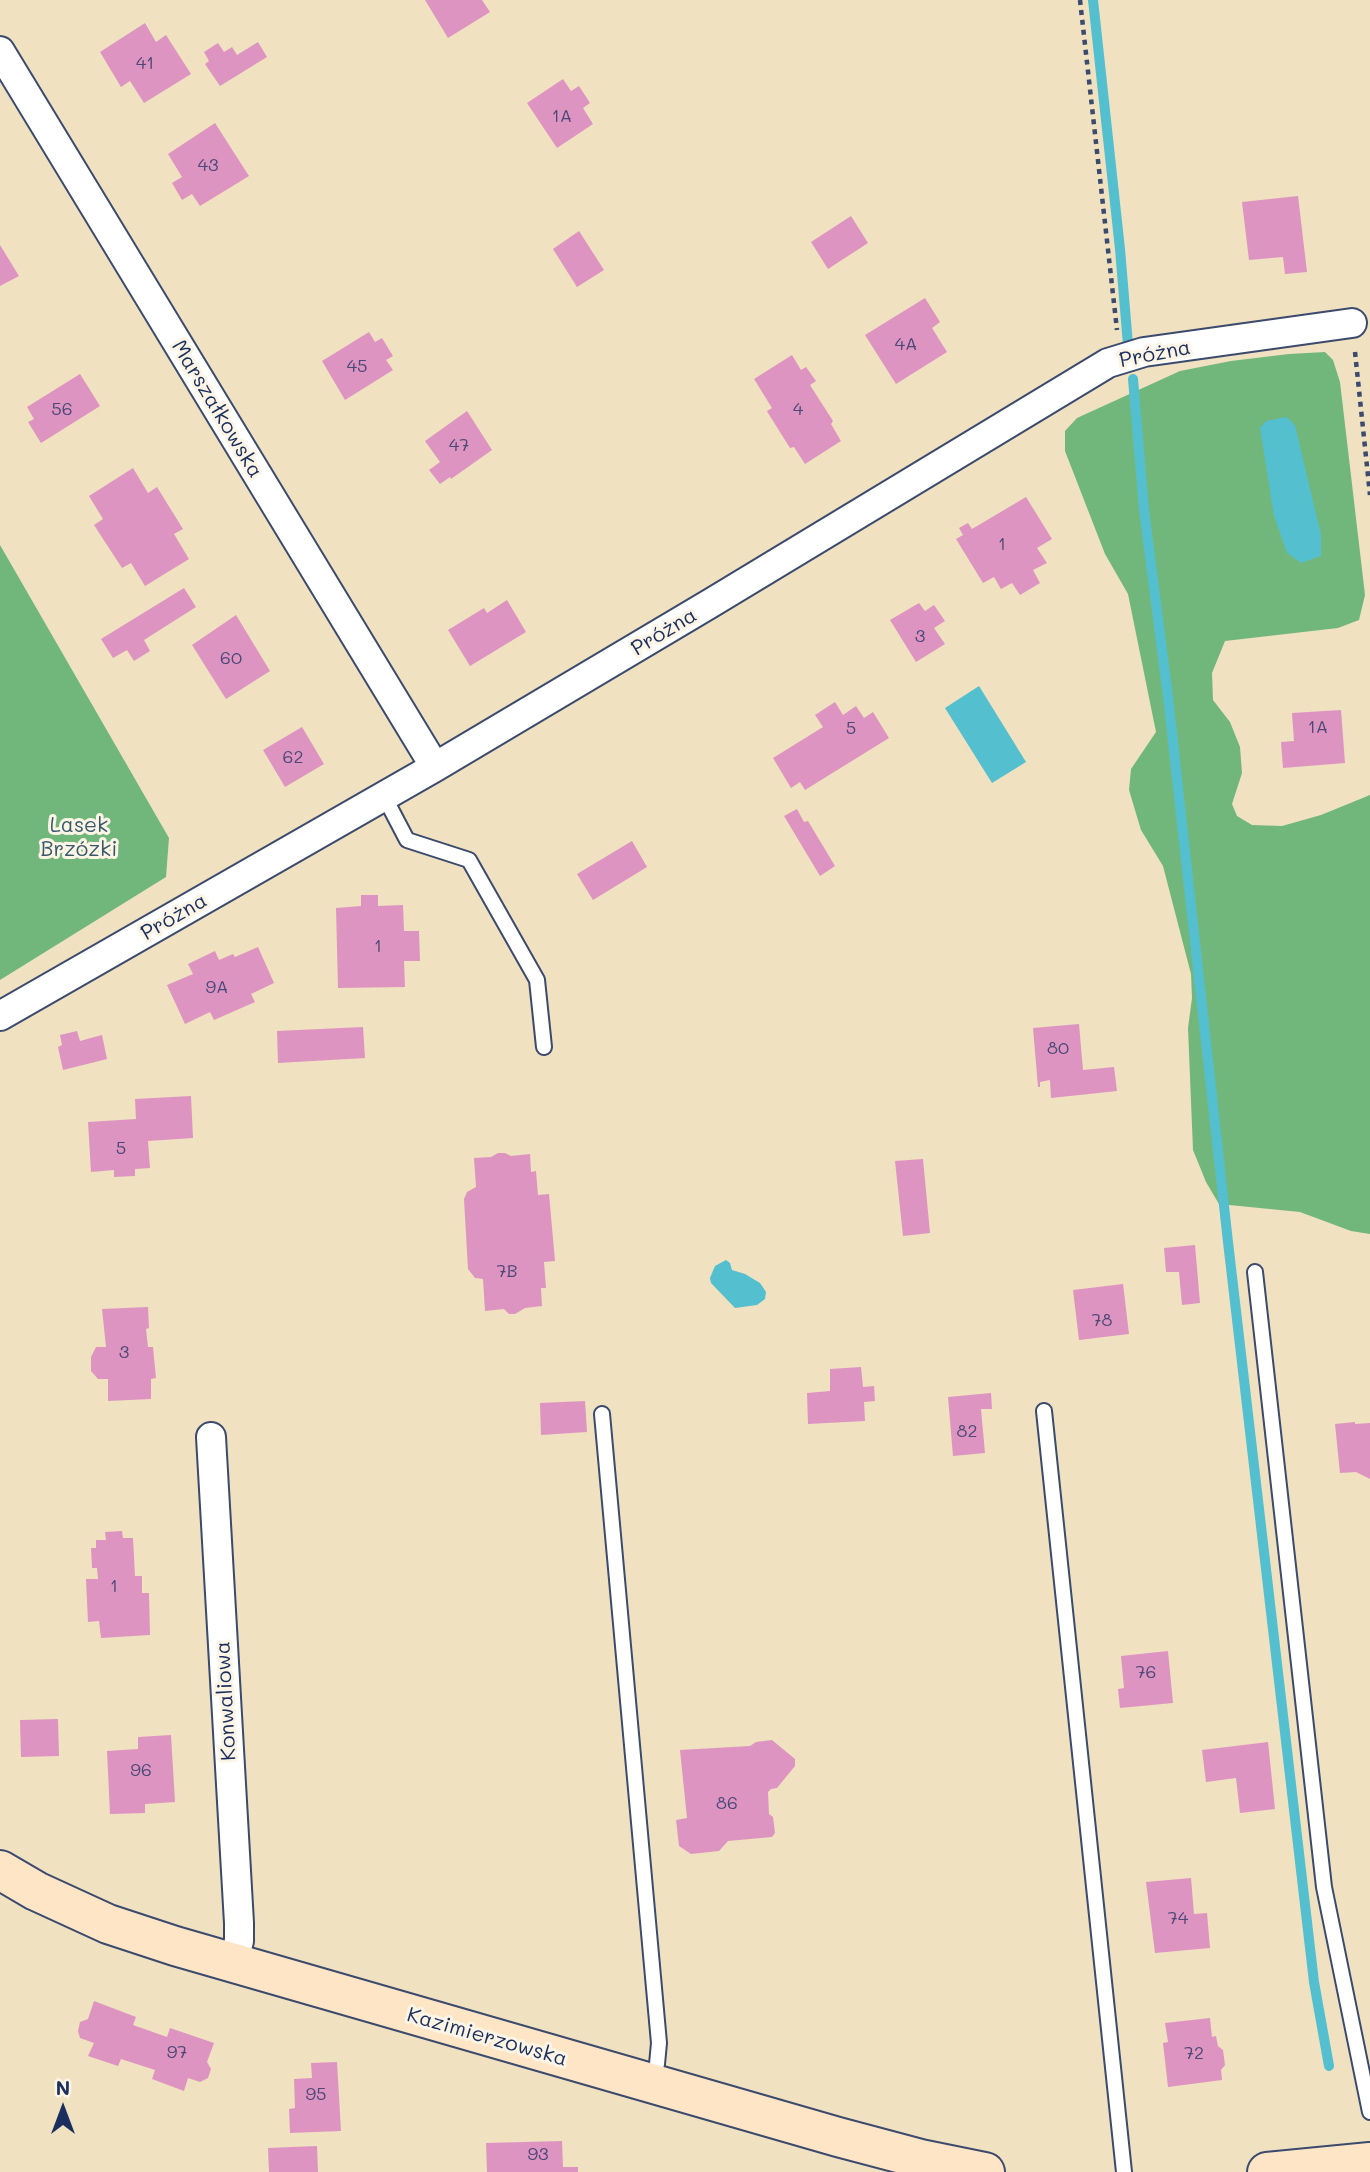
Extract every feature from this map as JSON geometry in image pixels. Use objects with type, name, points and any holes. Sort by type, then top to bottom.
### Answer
[{"type":"street","name":"Marszałkowska","points":[[0,51],[435,767]]},
{"type":"street","name":"Próżna","points":[[0,1016],[435,767],[1120,358],[1144,352],[1352,324]]},
{"type":"street","name":"Konwaliowa","points":[[211,1437],[239,1923],[239,1941],[233,1963]]},
{"type":"street","name":"Kazimierzowska","points":[[0,1870],[36,1891],[108,1924],[233,1963],[651,2084],[921,2159],[985,2172]]},
{"type":"street","points":[[1266,2172],[1370,2162]]},
{"type":"lane","points":[[384,796],[407,839],[469,860],[537,980],[544,1047]]},
{"type":"lane","points":[[1255,1272],[1324,1887],[1370,2112]]},
{"type":"lane","points":[[1044,1411],[1124,2172]]},
{"type":"lane","points":[[602,1413],[659,2043],[651,2084]]},
{"type":"path","points":[[1080,0],[1120,358]]},
{"type":"path","points":[[1352,324],[1370,495]]},
{"type":"green space","points":[[1325,352],[1333,360],[1340,382],[1365,595],[1359,620],[1338,628],[1225,641],[1212,673],[1213,700],[1230,722],[1240,747],[1242,773],[1232,804],[1237,816],[1252,825],[1282,826],[1321,815],[1370,795],[1370,1234],[1351,1231],[1300,1212],[1219,1204],[1206,1182],[1193,1150],[1188,1028],[1192,998],[1191,974],[1163,866],[1141,830],[1129,790],[1131,769],[1156,732],[1128,594],[1105,554],[1065,451],[1065,431],[1077,418],[1180,371],[1231,361]]},
{"type":"green space","name":"Lasek Brzózki","points":[[0,545],[169,838],[166,877],[0,980]]},
{"type":"water","points":[[1286,417],[1295,425],[1321,535],[1321,556],[1301,563],[1287,553],[1274,516],[1260,428],[1266,421]]},
{"type":"water","points":[[979,686],[1026,762],[992,783],[945,708]]},
{"type":"water","points":[[726,1260],[732,1270],[760,1283],[766,1292],[765,1299],[757,1305],[735,1308],[711,1283],[710,1278],[715,1266]]},
{"type":"building","points":[[425,0],[482,0],[490,12],[448,38]]},
{"type":"building","points":[[145,23],[156,42],[166,35],[191,74],[144,103],[130,81],[121,87],[100,52]]},
{"type":"building","points":[[258,42],[267,57],[220,86],[205,64],[209,61],[204,52],[218,43],[224,52],[232,47],[237,55]]},
{"type":"building","points":[[563,79],[571,91],[579,86],[590,103],[583,108],[593,124],[557,148],[527,103]]},
{"type":"building","points":[[215,123],[249,176],[200,206],[192,194],[182,200],[172,183],[182,177],[168,154]]},
{"type":"building","points":[[1298,196],[1307,272],[1285,274],[1283,257],[1249,260],[1242,202]]},
{"type":"building","points":[[851,216],[868,243],[828,269],[811,242]]},
{"type":"building","points":[[579,231],[604,270],[577,287],[553,249]]},
{"type":"building","points":[[0,245],[19,276],[0,286]]},
{"type":"building","points":[[925,298],[940,322],[932,328],[947,352],[896,384],[865,335]]},
{"type":"building","points":[[369,332],[375,342],[382,338],[393,356],[386,360],[393,370],[345,400],[322,361]]},
{"type":"building","points":[[792,355],[801,370],[806,367],[816,381],[810,385],[833,421],[831,424],[841,441],[805,464],[794,447],[790,448],[768,413],[772,408],[754,379]]},
{"type":"building","points":[[80,374],[100,406],[41,443],[28,422],[34,419],[27,407]]},
{"type":"building","points":[[467,411],[492,450],[440,484],[429,470],[440,462],[425,441]]},
{"type":"building","points":[[133,468],[148,493],[157,487],[183,529],[174,534],[189,559],[145,586],[131,563],[122,568],[94,525],[103,519],[89,496]]},
{"type":"building","points":[[1026,497],[1052,539],[1037,548],[1047,563],[1033,570],[1040,583],[1020,595],[1012,583],[1001,589],[994,577],[983,583],[956,539],[963,535],[959,528],[968,523],[972,529]]},
{"type":"building","points":[[184,588],[196,607],[144,640],[150,651],[134,661],[127,650],[113,658],[101,639]]},
{"type":"building","points":[[507,600],[526,632],[470,666],[448,630],[484,608],[487,613]]},
{"type":"building","points":[[919,603],[925,611],[934,605],[945,621],[934,628],[945,644],[916,662],[890,620]]},
{"type":"building","points":[[236,615],[270,671],[226,699],[192,645]]},
{"type":"building","points":[[835,702],[843,715],[856,706],[864,718],[873,712],[889,738],[805,790],[800,782],[791,788],[773,758],[823,727],[815,715]]},
{"type":"building","points":[[1341,710],[1345,763],[1283,768],[1281,742],[1294,741],[1292,713]]},
{"type":"building","points":[[302,727],[324,764],[285,787],[263,750]]},
{"type":"building","points":[[797,809],[804,822],[808,821],[835,866],[820,876],[784,816]]},
{"type":"building","points":[[632,841],[647,867],[593,900],[577,874]]},
{"type":"building","points":[[361,895],[378,895],[378,906],[403,905],[404,931],[419,931],[420,961],[404,961],[405,987],[338,988],[336,908],[361,906]]},
{"type":"building","points":[[258,947],[274,983],[251,994],[255,1002],[214,1020],[210,1012],[185,1024],[167,985],[193,974],[188,964],[215,951],[219,960],[233,954],[235,957]]},
{"type":"building","points":[[1079,1024],[1083,1070],[1114,1067],[1117,1091],[1051,1098],[1050,1080],[1040,1082],[1038,1087],[1033,1028]]},
{"type":"building","points":[[363,1027],[365,1058],[278,1063],[277,1031]]},
{"type":"building","points":[[77,1031],[80,1041],[102,1035],[107,1059],[63,1070],[58,1047],[62,1045],[60,1035]]},
{"type":"building","points":[[191,1096],[193,1138],[148,1141],[150,1168],[135,1169],[135,1176],[114,1177],[114,1170],[91,1172],[88,1122],[136,1119],[135,1099]]},
{"type":"building","points":[[498,1153],[511,1156],[530,1154],[531,1172],[536,1171],[538,1195],[549,1194],[555,1261],[544,1262],[546,1288],[541,1288],[542,1306],[525,1308],[515,1314],[509,1314],[504,1309],[485,1311],[483,1279],[475,1278],[468,1269],[464,1199],[467,1192],[476,1187],[474,1158],[491,1157]]},
{"type":"building","points":[[923,1159],[930,1233],[903,1236],[895,1161]]},
{"type":"building","points":[[1195,1245],[1200,1303],[1182,1305],[1179,1272],[1166,1272],[1164,1248]]},
{"type":"building","points":[[1123,1284],[1129,1334],[1079,1340],[1073,1290]]},
{"type":"building","points":[[148,1307],[148,1347],[153,1347],[156,1378],[151,1379],[151,1399],[108,1401],[108,1379],[98,1379],[91,1371],[91,1357],[96,1347],[106,1347],[102,1309]]},
{"type":"building","points":[[861,1367],[863,1387],[874,1386],[875,1401],[864,1402],[865,1421],[808,1424],[807,1393],[830,1391],[830,1369]]},
{"type":"building","points":[[991,1393],[992,1409],[981,1409],[985,1453],[953,1456],[948,1397]]},
{"type":"building","points":[[585,1401],[587,1432],[541,1435],[540,1403]]},
{"type":"building","points":[[1370,1423],[1370,1479],[1356,1472],[1340,1473],[1335,1424]]},
{"type":"building","points":[[122,1531],[123,1538],[133,1538],[135,1576],[142,1576],[142,1593],[149,1593],[150,1635],[101,1638],[99,1621],[88,1622],[86,1579],[98,1579],[97,1568],[92,1568],[91,1548],[96,1548],[96,1540],[106,1540],[105,1532]]},
{"type":"building","points":[[1168,1651],[1173,1703],[1120,1708],[1118,1689],[1124,1688],[1121,1656]]},
{"type":"building","points":[[58,1719],[59,1756],[21,1757],[20,1720]]},
{"type":"building","points":[[171,1735],[175,1802],[145,1804],[145,1813],[110,1814],[107,1751],[138,1749],[138,1737]]},
{"type":"building","points":[[772,1740],[795,1759],[795,1766],[777,1788],[768,1792],[769,1814],[773,1817],[775,1833],[772,1837],[728,1841],[719,1851],[691,1854],[679,1846],[676,1820],[687,1818],[680,1750],[750,1746],[756,1742]]},
{"type":"building","points":[[1268,1742],[1275,1809],[1240,1813],[1236,1778],[1206,1782],[1202,1750]]},
{"type":"building","points":[[1191,1878],[1194,1914],[1207,1913],[1210,1948],[1155,1953],[1146,1882]]},
{"type":"building","points":[[94,2001],[136,2017],[133,2025],[167,2037],[170,2028],[214,2043],[207,2062],[211,2069],[208,2078],[200,2082],[188,2078],[184,2091],[152,2079],[155,2070],[121,2059],[118,2066],[88,2056],[94,2043],[80,2038],[78,2031],[80,2022],[88,2019]]},
{"type":"building","points":[[1210,2018],[1212,2037],[1216,2036],[1218,2046],[1223,2050],[1225,2065],[1221,2070],[1222,2080],[1168,2087],[1163,2043],[1168,2042],[1165,2023]]},
{"type":"building","points":[[337,2062],[341,2131],[290,2133],[289,2109],[295,2108],[294,2079],[312,2078],[311,2063]]},
{"type":"building","points":[[562,2141],[563,2167],[578,2167],[578,2172],[487,2172],[486,2143]]},
{"type":"building","points":[[317,2146],[318,2172],[269,2172],[268,2148]]},
{"type":"waterway","points":[[1093,0],[1128,345]]},
{"type":"waterway","points":[[1133,379],[1144,510],[1168,697],[1228,1242],[1314,1982],[1329,2066]]}]
